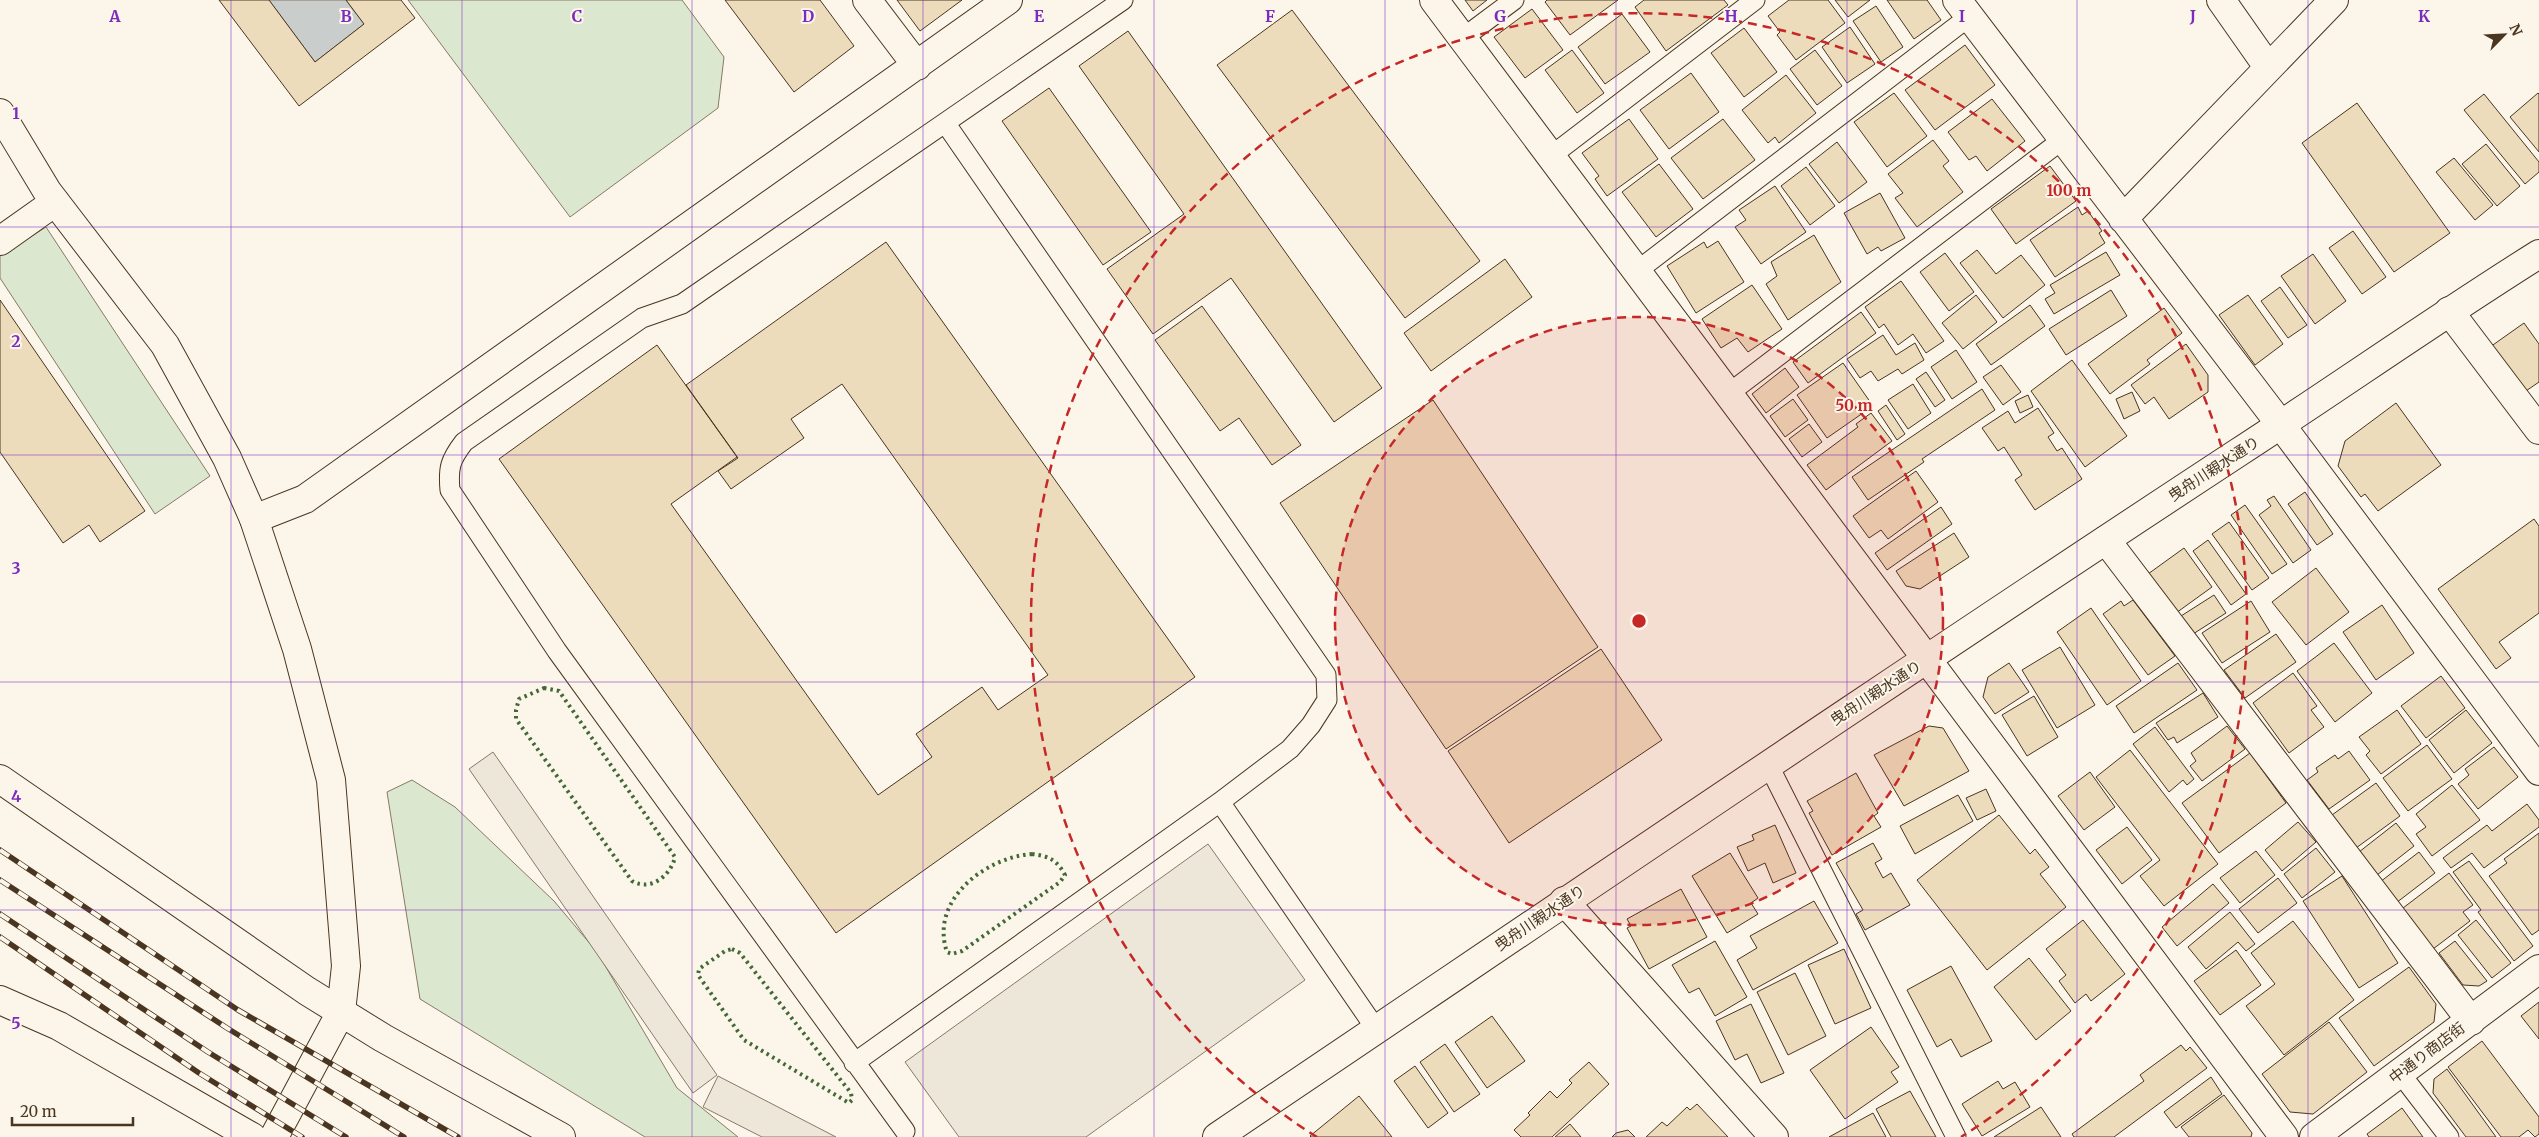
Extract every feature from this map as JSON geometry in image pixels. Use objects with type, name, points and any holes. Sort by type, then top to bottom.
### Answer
[{"type":"street","points":[[868,0],[917,66]]},
{"type":"street","points":[[254,519],[306,499],[1008,0]]},
{"type":"street","points":[[1434,0],[2284,1137]]},
{"type":"street","points":[[2221,0],[2268,67]]},
{"type":"street","points":[[2123,219],[2334,0]]},
{"type":"street","points":[[1964,8],[2062,140],[2281,425],[2539,771]]},
{"type":"street","points":[[0,113],[55,202],[165,345],[227,458],[254,519],[297,648],[331,780],[346,966],[341,1012],[274,1137]]},
{"type":"street","points":[[0,241],[55,202]]},
{"type":"street","name":"曳舟川親水通り","points":[[1229,1134],[1376,1029],[1564,901],[2281,425],[2449,311],[2539,254]]},
{"type":"street","points":[[2449,311],[2539,430]]},
{"type":"street","points":[[2106,540],[2471,1020]]},
{"type":"street","points":[[0,780],[240,946],[341,1012],[383,1038],[561,1137]]},
{"type":"street","points":[[1564,901],[1774,1137]]},
{"type":"street","name":"中通り商店街","points":[[2314,1137],[2539,969]]},
{"type":"street","points":[[0,1000],[58,1026],[252,1137]]},
{"type":"lane","points":[[905,1131],[543,631],[450,490],[448,475],[452,458],[464,442],[642,318],[682,304],[946,124],[1123,0]]},
{"type":"lane","points":[[1463,38],[1514,0]]},
{"type":"lane","points":[[1551,156],[1755,0]]},
{"type":"lane","points":[[1636,271],[1964,8]]},
{"type":"lane","points":[[854,1063],[1220,802],[1290,749],[1311,725],[1327,700],[1326,674],[946,124]]},
{"type":"lane","points":[[1728,394],[2062,140]]},
{"type":"lane","points":[[1768,764],[1956,1137]]},
{"type":"lane","points":[[1220,802],[1376,1029]]},
{"type":"lane","points":[[2400,1073],[2449,1137]]},
{"type":"green space","points":[[408,0],[682,0],[724,57],[718,108],[570,217]]},
{"type":"green space","points":[[46,227],[210,476],[155,514],[0,278],[0,256]]},
{"type":"green space","points":[[412,780],[455,807],[554,901],[597,952],[677,1088],[738,1137],[645,1137],[420,999],[387,792]]},
{"type":"shaded area","points":[[269,0],[346,0],[364,24],[315,62]]},
{"type":"shaded area","points":[[493,752],[717,1075],[693,1093],[469,769]]},
{"type":"shaded area","points":[[1208,844],[1305,980],[1086,1137],[959,1137],[905,1062]]},
{"type":"shaded area","points":[[718,1076],[836,1137],[762,1137],[703,1107]]},
{"type":"building","points":[[219,0],[269,0],[315,62],[364,24],[346,0],[401,0],[415,18],[299,106]]},
{"type":"building","points":[[725,0],[820,0],[854,46],[794,92]]},
{"type":"building","points":[[897,0],[962,0],[920,31]]},
{"type":"building","points":[[1465,0],[1487,0],[1473,11]]},
{"type":"building","points":[[1547,0],[1618,0],[1570,35],[1545,2]]},
{"type":"building","points":[[1644,0],[1724,0],[1728,5],[1666,51],[1635,7]]},
{"type":"building","points":[[1789,0],[1828,0],[1845,23],[1796,60],[1777,35],[1780,32],[1768,16]]},
{"type":"building","points":[[1835,0],[1870,0],[1848,17]]},
{"type":"building","points":[[1887,0],[1927,0],[1941,20],[1914,39]]},
{"type":"building","points":[[1876,6],[1903,47],[1881,62],[1853,21]]},
{"type":"building","points":[[1532,9],[1563,50],[1525,78],[1494,37]]},
{"type":"building","points":[[1292,10],[1480,261],[1405,318],[1217,65]]},
{"type":"building","points":[[1622,14],[1650,52],[1605,84],[1578,47]]},
{"type":"building","points":[[1850,27],[1875,64],[1847,83],[1822,47]]},
{"type":"building","points":[[1744,28],[1777,72],[1744,97],[1711,53]]},
{"type":"building","points":[[1128,31],[1382,388],[1334,422],[1231,278],[1153,334],[1107,269],[1184,214],[1079,66]]},
{"type":"building","points":[[1965,45],[1995,85],[1935,130],[1905,90]]},
{"type":"building","points":[[1572,50],[1604,93],[1577,113],[1545,70]]},
{"type":"building","points":[[1815,50],[1842,86],[1817,105],[1790,69]]},
{"type":"building","points":[[1691,73],[1719,112],[1669,149],[1640,110]]},
{"type":"building","points":[[1786,75],[1816,113],[1779,143],[1775,137],[1768,143],[1742,110]]},
{"type":"building","points":[[1049,88],[1151,232],[1103,265],[1002,121]]},
{"type":"building","points":[[1894,93],[1927,136],[1887,167],[1854,122]]},
{"type":"building","points":[[2484,94],[2539,162],[2539,172],[2525,184],[2464,110]]},
{"type":"building","points":[[2539,94],[2539,152],[2510,117]]},
{"type":"building","points":[[1992,99],[2025,141],[1987,171],[1976,156],[1969,160],[1948,132]]},
{"type":"building","points":[[2357,103],[2450,233],[2394,272],[2302,143]]},
{"type":"building","points":[[1629,119],[1658,159],[1607,196],[1595,179],[1599,176],[1582,153]]},
{"type":"building","points":[[1723,119],[1755,160],[1703,199],[1671,158]]},
{"type":"building","points":[[1933,140],[1949,161],[1943,166],[1963,192],[1917,227],[1895,198],[1903,193],[1888,174]]},
{"type":"building","points":[[1837,142],[1867,182],[1839,203],[1809,164]]},
{"type":"building","points":[[2486,144],[2520,186],[2497,206],[2462,164]]},
{"type":"building","points":[[2454,158],[2493,205],[2475,220],[2436,172]]},
{"type":"building","points":[[1659,164],[1693,209],[1656,237],[1622,192]]},
{"type":"building","points":[[2050,166],[2076,201],[2016,244],[1991,209]]},
{"type":"building","points":[[1806,167],[1835,206],[1810,225],[1781,186]]},
{"type":"building","points":[[1775,186],[1806,232],[1761,264],[1735,227],[1746,220],[1739,210]]},
{"type":"building","points":[[1880,193],[1905,238],[1881,251],[1878,247],[1867,254],[1844,213]]},
{"type":"building","points":[[2078,207],[2082,215],[2088,211],[2102,231],[2099,233],[2105,243],[2055,277],[2030,240]]},
{"type":"building","points":[[2353,231],[2386,277],[2362,294],[2329,248]]},
{"type":"building","points":[[1814,235],[1841,282],[1788,320],[1766,284],[1777,276],[1771,262]]},
{"type":"building","points":[[1718,241],[1744,282],[1696,313],[1667,266],[1704,242],[1707,248]]},
{"type":"building","points":[[886,242],[1195,677],[836,933],[499,459],[657,345],[737,457],[671,504],[878,795],[932,757],[916,734],[982,687],[998,710],[1048,675],[842,384],[791,419],[804,438],[731,489],[718,471],[738,458],[686,385]]},
{"type":"building","points":[[1977,250],[1996,274],[2021,255],[2045,285],[2003,318],[1960,263]]},
{"type":"building","points":[[2106,252],[2120,275],[2054,314],[2045,299],[2055,293],[2050,285]]},
{"type":"building","points":[[1945,253],[1974,292],[1949,311],[1920,272]]},
{"type":"building","points":[[2313,254],[2346,301],[2315,324],[2281,276]]},
{"type":"building","points":[[1505,259],[1532,297],[1431,371],[1404,333]]},
{"type":"building","points":[[1901,281],[1944,341],[1926,353],[1913,334],[1898,345],[1884,324],[1879,328],[1865,307]]},
{"type":"building","points":[[1752,285],[1782,329],[1748,352],[1737,338],[1721,348],[1702,319]]},
{"type":"building","points":[[2280,287],[2307,325],[2288,338],[2261,301]]},
{"type":"building","points":[[2111,290],[2127,316],[2066,355],[2049,329]]},
{"type":"building","points":[[1976,295],[1997,322],[1963,349],[1942,323]]},
{"type":"building","points":[[2248,295],[2283,344],[2255,365],[2219,315]]},
{"type":"building","points":[[0,300],[145,511],[100,542],[89,525],[63,543],[0,452]]},
{"type":"building","points":[[2030,305],[2045,326],[1991,365],[1976,344]]},
{"type":"building","points":[[1202,306],[1301,445],[1272,465],[1239,418],[1220,431],[1155,340]]},
{"type":"building","points":[[2164,308],[2182,333],[2147,360],[2150,364],[2110,394],[2088,364]]},
{"type":"building","points":[[1861,312],[1876,333],[1808,383],[1793,362]]},
{"type":"building","points":[[2524,323],[2539,344],[2539,382],[2523,393],[2490,347]]},
{"type":"building","points":[[1883,335],[1896,355],[1915,343],[1924,360],[1902,374],[1898,369],[1878,381],[1871,371],[1860,378],[1847,359]]},
{"type":"building","points":[[2186,344],[2208,375],[2208,392],[2169,419],[2154,397],[2145,404],[2131,385]]},
{"type":"building","points":[[1956,350],[1977,382],[1952,399],[1931,367]]},
{"type":"building","points":[[2072,360],[2127,436],[2085,467],[2031,391]]},
{"type":"building","points":[[1843,363],[1873,406],[1827,438],[1797,395]]},
{"type":"building","points":[[2001,365],[2021,392],[2003,405],[1983,377]]},
{"type":"building","points":[[1785,368],[1799,387],[1766,413],[1752,394]]},
{"type":"building","points":[[1926,372],[1945,400],[1935,407],[1916,379]]},
{"type":"building","points":[[1913,384],[1931,413],[1908,429],[1888,400]]},
{"type":"building","points":[[1982,389],[1995,410],[1922,459],[1924,462],[1868,500],[1852,477]]},
{"type":"building","points":[[2132,392],[2140,411],[2124,419],[2116,399]]},
{"type":"building","points":[[2028,395],[2033,407],[2020,413],[2015,401]]},
{"type":"building","points":[[1793,399],[1808,420],[1785,437],[1770,416]]},
{"type":"building","points":[[1433,400],[1598,647],[1446,749],[1280,503]]},
{"type":"building","points":[[2396,403],[2441,465],[2378,511],[2365,494],[2361,497],[2338,466],[2345,441]]},
{"type":"building","points":[[1886,405],[1905,434],[1897,440],[1878,411]]},
{"type":"building","points":[[2038,408],[2054,433],[2048,437],[2057,451],[2062,448],[2082,479],[2035,510],[2015,480],[2022,475],[2004,447],[1998,451],[1982,428],[2008,411],[2015,423]]},
{"type":"building","points":[[1871,413],[1892,441],[1826,490],[1807,465],[1858,427],[1856,424]]},
{"type":"building","points":[[1809,424],[1822,442],[1802,457],[1789,439]]},
{"type":"building","points":[[1916,471],[1938,502],[1888,539],[1881,530],[1869,538],[1853,516]]},
{"type":"building","points":[[2305,492],[2333,534],[2317,545],[2288,504]]},
{"type":"building","points":[[2274,496],[2311,550],[2293,563],[2259,515],[2271,506],[2267,500]]},
{"type":"building","points":[[2245,505],[2287,564],[2272,574],[2231,515]]},
{"type":"building","points":[[1941,507],[1952,524],[1887,570],[1875,553]]},
{"type":"building","points":[[2534,519],[2539,526],[2539,613],[2499,642],[2511,658],[2496,669],[2438,589]]},
{"type":"building","points":[[2229,522],[2269,578],[2252,590],[2212,534]]},
{"type":"building","points":[[1954,533],[1969,557],[1920,589],[1906,586],[1896,571]]},
{"type":"building","points":[[2208,540],[2246,594],[2231,605],[2193,551]]},
{"type":"building","points":[[2184,548],[2212,587],[2176,613],[2148,574]]},
{"type":"building","points":[[2316,568],[2349,612],[2306,645],[2272,602]]},
{"type":"building","points":[[2214,595],[2226,613],[2193,634],[2181,616]]},
{"type":"building","points":[[2133,600],[2175,656],[2148,675],[2103,614],[2121,601],[2124,606]]},
{"type":"building","points":[[2251,601],[2270,632],[2222,663],[2202,633]]},
{"type":"building","points":[[2382,605],[2414,653],[2376,680],[2343,632]]},
{"type":"building","points":[[2091,608],[2141,681],[2107,705],[2057,632]]},
{"type":"building","points":[[2276,634],[2296,662],[2245,698],[2224,670]]},
{"type":"building","points":[[2334,643],[2372,693],[2335,722],[2297,671]]},
{"type":"building","points":[[2060,647],[2095,705],[2057,728],[2022,670]]},
{"type":"building","points":[[1601,649],[1662,740],[1509,843],[1448,751]]},
{"type":"building","points":[[2009,663],[2029,692],[1995,714],[1983,697],[1988,677]]},
{"type":"building","points":[[2178,663],[2197,690],[2134,733],[2116,706]]},
{"type":"building","points":[[2293,673],[2317,706],[2311,710],[2324,727],[2289,753],[2253,703]]},
{"type":"building","points":[[2441,676],[2465,708],[2426,738],[2401,706]]},
{"type":"building","points":[[2203,693],[2218,717],[2177,743],[2174,737],[2168,740],[2156,723]]},
{"type":"building","points":[[2034,696],[2058,737],[2027,756],[2002,715]]},
{"type":"building","points":[[2397,710],[2421,744],[2381,774],[2366,755],[2370,751],[2359,737]]},
{"type":"building","points":[[2466,710],[2492,743],[2454,773],[2429,740]]},
{"type":"building","points":[[1929,726],[1943,728],[1969,771],[1904,806],[1874,755]]},
{"type":"building","points":[[2227,726],[2245,749],[2202,781],[2190,766],[2196,761],[2191,753]]},
{"type":"building","points":[[2155,727],[2194,779],[2187,785],[2183,780],[2169,792],[2133,744]]},
{"type":"building","points":[[2427,745],[2452,779],[2408,811],[2383,778]]},
{"type":"building","points":[[2494,747],[2518,777],[2478,809],[2458,784],[2469,775],[2465,769]]},
{"type":"building","points":[[2130,750],[2218,864],[2164,906],[2140,876],[2160,860],[2096,777]]},
{"type":"building","points":[[2349,751],[2370,780],[2329,809],[2307,780],[2318,772],[2316,768],[2335,755],[2338,759]]},
{"type":"building","points":[[2250,753],[2286,803],[2219,853],[2182,803]]},
{"type":"building","points":[[2090,772],[2115,807],[2084,830],[2058,796]]},
{"type":"building","points":[[1856,773],[1878,813],[1874,816],[1881,827],[1832,855],[1809,813],[1813,811],[1807,801]]},
{"type":"building","points":[[2376,783],[2400,816],[2356,848],[2332,815]]},
{"type":"building","points":[[2452,785],[2480,820],[2432,856],[2416,834],[2426,827],[2416,814]]},
{"type":"building","points":[[1986,789],[1996,811],[1977,820],[1966,798]]},
{"type":"building","points":[[1958,795],[1973,821],[1915,854],[1900,826]]},
{"type":"building","points":[[2527,804],[2539,820],[2539,827],[2484,868],[2472,853],[2451,868],[2443,858],[2487,825],[2492,831]]},
{"type":"building","points":[[1999,815],[2030,854],[2035,849],[2049,867],[2040,874],[2066,907],[1987,970],[1917,880]]},
{"type":"building","points":[[2298,822],[2316,842],[2282,871],[2265,850]]},
{"type":"building","points":[[2396,823],[2414,846],[2377,875],[2359,852]]},
{"type":"building","points":[[1775,825],[1796,873],[1773,883],[1765,863],[1748,871],[1737,847],[1754,840],[1752,835]]},
{"type":"building","points":[[2127,827],[2152,860],[2122,884],[2096,850]]},
{"type":"building","points":[[2539,833],[2539,930],[2532,935],[2489,876],[2507,863],[2504,859]]},
{"type":"building","points":[[1873,843],[1882,859],[1875,863],[1883,878],[1891,873],[1910,905],[1865,930],[1856,914],[1863,910],[1836,863]]},
{"type":"building","points":[[2316,848],[2335,872],[2302,898],[2284,874]]},
{"type":"building","points":[[2256,851],[2275,875],[2240,903],[2220,878]]},
{"type":"building","points":[[2419,852],[2435,873],[2396,903],[2380,882]]},
{"type":"building","points":[[1730,853],[1758,898],[1751,903],[1758,914],[1727,933],[1692,876]]},
{"type":"building","points":[[2469,861],[2533,946],[2514,961],[2478,912],[2481,910],[2453,872]]},
{"type":"building","points":[[2449,873],[2473,905],[2463,912],[2470,921],[2433,949],[2403,908]]},
{"type":"building","points":[[2342,876],[2398,963],[2359,988],[2303,901]]},
{"type":"building","points":[[2278,878],[2297,903],[2258,933],[2239,909]]},
{"type":"building","points":[[2213,884],[2229,903],[2177,946],[2162,927]]},
{"type":"building","points":[[1681,889],[1707,937],[1649,969],[1627,928],[1631,926],[1627,919]]},
{"type":"building","points":[[1814,901],[1838,943],[1753,990],[1737,960],[1757,948],[1750,936]]},
{"type":"building","points":[[2230,912],[2255,944],[2246,951],[2238,942],[2206,969],[2188,947]]},
{"type":"building","points":[[2083,920],[2125,974],[2091,1001],[2086,994],[2075,1003],[2059,981],[2066,975],[2046,949]]},
{"type":"building","points":[[2476,920],[2511,963],[2492,978],[2458,935]]},
{"type":"building","points":[[2293,921],[2354,1000],[2284,1055],[2246,1006],[2275,984],[2251,953]]},
{"type":"building","points":[[1715,941],[1747,997],[1715,1016],[1699,988],[1689,993],[1672,965]]},
{"type":"building","points":[[2455,941],[2487,981],[2479,986],[2463,985],[2439,953]]},
{"type":"building","points":[[1844,949],[1871,1008],[1835,1024],[1808,965]]},
{"type":"building","points":[[2236,950],[2261,985],[2220,1015],[2194,981]]},
{"type":"building","points":[[2029,958],[2071,1011],[2036,1040],[1994,987]]},
{"type":"building","points":[[1951,966],[1992,1041],[1961,1057],[1951,1039],[1937,1047],[1907,990]]},
{"type":"building","points":[[2409,967],[2436,1004],[2434,1022],[2374,1066],[2339,1018]]},
{"type":"building","points":[[1795,973],[1826,1036],[1788,1055],[1757,992]]},
{"type":"building","points":[[2539,1002],[2539,1039],[2521,1016]]},
{"type":"building","points":[[1751,1004],[1784,1073],[1761,1083],[1747,1054],[1735,1060],[1716,1021]]},
{"type":"building","points":[[1492,1016],[1525,1061],[1487,1088],[1455,1042]]},
{"type":"building","points":[[2329,1022],[2367,1072],[2313,1114],[2290,1112],[2262,1074]]},
{"type":"building","points":[[1871,1027],[1899,1067],[1891,1072],[1898,1082],[1845,1119],[1810,1070]]},
{"type":"building","points":[[2482,1041],[2539,1117],[2539,1134],[2535,1137],[2528,1130],[2519,1137],[2501,1137],[2448,1067]]},
{"type":"building","points":[[1445,1044],[1480,1094],[1454,1112],[1420,1062]]},
{"type":"building","points":[[2181,1045],[2186,1051],[2190,1047],[2207,1068],[2114,1137],[2074,1137],[2072,1134],[2144,1081],[2140,1075]]},
{"type":"building","points":[[1589,1062],[1609,1084],[1552,1137],[1521,1137],[1514,1130],[1530,1115],[1528,1113],[1550,1091],[1557,1098],[1572,1083],[1569,1080]]},
{"type":"building","points":[[1415,1066],[1448,1113],[1428,1128],[1394,1081]]},
{"type":"building","points":[[2447,1069],[2496,1137],[2466,1137],[2433,1093],[2434,1079]]},
{"type":"building","points":[[2211,1077],[2222,1094],[2176,1128],[2164,1112]]},
{"type":"building","points":[[1998,1081],[2003,1089],[2015,1082],[2030,1107],[1982,1136],[1962,1104]]},
{"type":"building","points":[[1910,1091],[1936,1137],[1891,1137],[1876,1109]]},
{"type":"building","points":[[2224,1095],[2252,1133],[2251,1137],[2189,1137],[2181,1127]]},
{"type":"building","points":[[1359,1096],[1392,1137],[1310,1136]]},
{"type":"building","points":[[1697,1104],[1728,1137],[1646,1137],[1662,1122],[1667,1126],[1687,1107],[1690,1110]]},
{"type":"building","points":[[2041,1107],[2061,1137],[1994,1137]]},
{"type":"building","points":[[2402,1108],[2423,1137],[2369,1137],[2367,1134]]},
{"type":"building","points":[[1873,1113],[1886,1137],[1829,1137]]},
{"type":"building","points":[[1570,1124],[1581,1137],[1555,1137]]},
{"type":"building","points":[[1628,1130],[1635,1137],[1612,1137],[1616,1133]]},
{"type":"railway","points":[[0,850],[238,1010],[458,1137]]},
{"type":"railway","points":[[0,880],[227,1028],[404,1137]]},
{"type":"railway","points":[[0,914],[208,1052],[346,1137]]},
{"type":"railway","points":[[0,937],[199,1073],[302,1137]]},
{"type":"hedge","points":[[544,688],[559,691],[675,857],[669,870],[659,880],[646,884],[632,881],[516,719],[519,699],[544,688]]},
{"type":"hedge","points":[[1032,854],[1043,856],[1056,862],[1065,875],[1060,882],[962,951],[952,954],[947,952],[944,933],[946,915],[954,899],[966,885],[980,873],[997,863],[1014,857],[1032,854]]},
{"type":"hedge","points":[[732,949],[740,953],[851,1093],[852,1100],[849,1103],[744,1040],[698,975],[699,969],[725,951],[732,949]]}]
